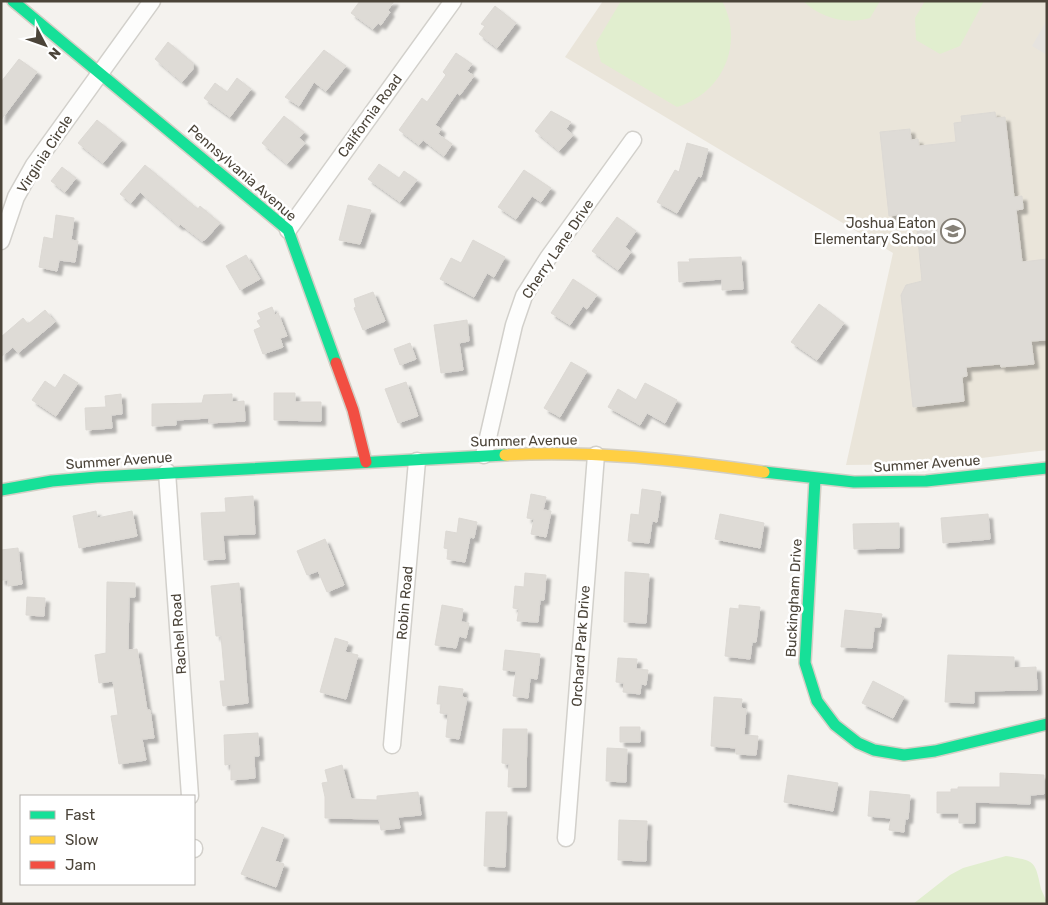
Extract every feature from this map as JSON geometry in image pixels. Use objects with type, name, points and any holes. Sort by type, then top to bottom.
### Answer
[{"type":"street","name":"Pennsylvania Avenue","points":[[13,1],[288,230],[354,410],[366,462]]},
{"type":"street","name":"Virginia Circle","points":[[1,241],[10,213],[24,181],[152,1]]},
{"type":"street","name":"California Road","points":[[288,230],[453,1]]},
{"type":"street","name":"Cherry Lane Drive","points":[[484,455],[514,325],[524,296],[539,271],[633,140]]},
{"type":"street","name":"Summer Avenue","points":[[1,490],[52,481],[167,472],[417,461],[484,455],[557,452],[724,466],[815,479],[881,483],[917,482],[1047,468]]},
{"type":"street","name":"Orchard Park Drive","points":[[566,838],[596,455]]},
{"type":"street","name":"Robin Road","points":[[392,745],[417,461]]},
{"type":"street","name":"Rachel Road","points":[[167,472],[190,795]]},
{"type":"street","name":"Buckingham Drive","points":[[815,479],[805,663],[816,698],[832,723],[863,746],[905,756],[934,753],[999,734],[1047,724]]},
{"type":"shaded area","name":"Joshua Eaton Elementary School","points":[[603,1],[1047,1],[1047,450],[933,464],[846,465],[893,253],[565,57]]},
{"type":"shaded area","points":[[1047,20],[1047,55],[1032,46]]},
{"type":"green space","points":[[621,1],[722,1],[729,17],[730,50],[725,65],[717,79],[706,91],[693,100],[677,107],[601,62],[596,43]]},
{"type":"green space","points":[[803,1],[880,1],[870,18],[852,21],[826,16]]},
{"type":"green space","points":[[925,1],[984,1],[960,46],[940,54],[916,40],[915,18]]},
{"type":"green space","points":[[1006,856],[1023,859],[1035,867],[1047,904],[913,904],[950,875],[963,868]]},
{"type":"building","points":[[360,1],[394,1],[388,10],[390,12],[381,25],[378,23],[373,29],[351,13]]},
{"type":"building","points":[[495,6],[516,23],[497,48],[479,34],[485,26],[481,24]]},
{"type":"building","points":[[168,42],[193,63],[193,69],[182,82],[155,59]]},
{"type":"building","points":[[324,50],[346,66],[326,91],[314,82],[299,106],[285,97]]},
{"type":"building","points":[[456,53],[472,64],[467,71],[474,76],[460,95],[457,93],[435,125],[441,129],[438,134],[452,144],[444,156],[423,140],[419,145],[399,130],[422,98],[427,102],[446,75],[443,72]]},
{"type":"building","points":[[19,59],[37,72],[1,120],[1,82]]},
{"type":"building","points":[[237,78],[251,89],[230,117],[204,98],[215,83],[227,92]]},
{"type":"building","points":[[551,111],[571,122],[566,129],[573,135],[559,151],[535,131]]},
{"type":"building","points":[[995,112],[996,118],[1005,117],[1014,197],[1022,196],[1023,209],[1016,210],[1022,262],[1047,259],[1047,340],[1031,341],[1034,364],[1001,367],[1000,364],[966,367],[967,376],[962,377],[964,401],[913,407],[901,295],[906,285],[922,281],[916,219],[902,221],[902,214],[889,216],[880,132],[910,129],[911,140],[918,139],[919,146],[956,142],[954,123],[962,122],[961,116]]},
{"type":"building","points":[[284,116],[304,132],[299,138],[305,143],[287,164],[262,143]]},
{"type":"building","points":[[97,120],[122,140],[103,163],[78,143]]},
{"type":"building","points":[[687,143],[708,149],[701,177],[698,176],[677,213],[657,202],[675,170],[679,172]]},
{"type":"building","points":[[379,164],[399,178],[404,171],[417,180],[400,202],[368,179]]},
{"type":"building","points":[[145,165],[198,209],[200,206],[220,223],[206,239],[202,241],[180,224],[179,226],[140,192],[131,203],[120,194]]},
{"type":"building","points":[[62,167],[76,178],[65,192],[51,181]]},
{"type":"building","points":[[524,170],[551,188],[541,202],[532,196],[516,219],[498,207]]},
{"type":"building","points":[[348,205],[371,210],[360,244],[339,240]]},
{"type":"building","points":[[56,215],[74,218],[71,240],[78,241],[75,262],[59,260],[57,271],[39,267],[44,237],[53,239]]},
{"type":"building","points":[[617,217],[636,231],[625,247],[631,252],[618,270],[592,251]]},
{"type":"building","points":[[473,240],[505,257],[494,277],[487,273],[474,297],[440,279],[451,258],[461,263]]},
{"type":"building","points":[[246,255],[260,279],[240,290],[226,266]]},
{"type":"building","points":[[741,257],[743,289],[722,290],[722,279],[679,282],[678,262],[690,262],[689,259]]},
{"type":"building","points":[[573,279],[597,295],[587,309],[583,306],[570,325],[551,313]]},
{"type":"building","points":[[373,292],[385,321],[363,330],[354,308],[356,307],[354,299]]},
{"type":"building","points":[[819,304],[844,323],[817,360],[791,342]]},
{"type":"building","points":[[272,307],[275,315],[278,313],[287,336],[280,338],[283,347],[263,354],[254,330],[261,327],[257,321],[261,319],[258,313]]},
{"type":"building","points":[[45,310],[55,322],[18,353],[13,347],[1,357],[1,337],[23,318],[28,324]]},
{"type":"building","points":[[467,320],[469,341],[459,343],[463,370],[441,373],[434,325]]},
{"type":"building","points":[[410,343],[416,359],[400,365],[394,349]]},
{"type":"building","points":[[571,362],[587,371],[560,417],[544,408]]},
{"type":"building","points":[[64,374],[78,383],[56,416],[32,400],[45,381],[55,388]]},
{"type":"building","points":[[406,382],[418,416],[398,423],[385,389]]},
{"type":"building","points":[[645,383],[677,400],[665,423],[647,413],[640,425],[608,407],[618,389],[636,400]]},
{"type":"building","points":[[274,393],[295,393],[295,402],[321,402],[321,421],[274,420]]},
{"type":"building","points":[[121,394],[122,414],[111,415],[112,428],[86,430],[85,408],[106,407],[105,396]]},
{"type":"building","points":[[232,394],[232,402],[244,401],[245,421],[209,423],[209,418],[176,420],[176,425],[152,426],[152,404],[202,403],[204,395]]},
{"type":"building","points":[[642,489],[661,492],[657,522],[652,521],[649,543],[628,541],[631,514],[639,515]]},
{"type":"building","points":[[531,494],[546,497],[543,510],[551,511],[546,537],[531,534],[534,519],[527,518]]},
{"type":"building","points":[[253,496],[255,534],[223,535],[225,559],[204,560],[201,513],[226,512],[225,498]]},
{"type":"building","points":[[96,511],[97,518],[132,511],[137,536],[79,548],[73,516]]},
{"type":"building","points":[[720,514],[764,523],[760,548],[715,539]]},
{"type":"building","points":[[988,514],[990,539],[943,543],[941,518]]},
{"type":"building","points":[[459,518],[477,522],[474,538],[470,537],[465,562],[447,559],[448,549],[444,548],[446,531],[457,533]]},
{"type":"building","points":[[899,523],[899,548],[854,549],[853,524]]},
{"type":"building","points":[[325,539],[344,585],[327,592],[318,571],[307,575],[297,551]]},
{"type":"building","points":[[18,548],[22,584],[8,586],[8,580],[1,580],[1,550]]},
{"type":"building","points":[[625,572],[649,574],[646,623],[624,622]]},
{"type":"building","points":[[525,573],[546,575],[544,600],[540,600],[538,622],[517,621],[519,609],[513,608],[515,586],[524,587]]},
{"type":"building","points":[[107,582],[135,583],[135,597],[129,597],[128,650],[137,649],[147,710],[150,710],[154,738],[142,739],[146,760],[119,764],[111,716],[118,715],[113,681],[99,683],[95,655],[106,653]]},
{"type":"building","points":[[239,583],[248,703],[223,706],[220,681],[225,681],[221,636],[216,636],[211,586]]},
{"type":"building","points":[[27,597],[45,598],[44,616],[26,615]]},
{"type":"building","points":[[442,605],[463,609],[461,622],[469,623],[466,638],[459,636],[456,648],[435,645]]},
{"type":"building","points":[[739,605],[760,607],[756,642],[752,642],[750,659],[725,656],[730,608],[739,609]]},
{"type":"building","points":[[845,610],[882,614],[880,627],[874,627],[872,648],[841,647]]},
{"type":"building","points":[[335,638],[348,642],[345,652],[358,655],[346,699],[320,692]]},
{"type":"building","points":[[505,650],[540,654],[537,679],[530,678],[528,698],[513,696],[516,671],[503,670]]},
{"type":"building","points":[[948,655],[1014,657],[1014,668],[1036,667],[1037,690],[974,691],[974,703],[945,702]]},
{"type":"building","points":[[618,658],[637,659],[636,669],[648,670],[646,685],[641,684],[640,694],[623,692],[624,683],[616,682]]},
{"type":"building","points":[[873,681],[904,697],[893,718],[862,703]]},
{"type":"building","points":[[439,686],[463,689],[462,697],[467,698],[459,739],[446,737],[448,714],[440,713],[441,704],[437,704]]},
{"type":"building","points":[[714,697],[742,699],[741,708],[746,709],[744,735],[758,736],[756,755],[736,754],[736,748],[711,746]]},
{"type":"building","points":[[620,727],[640,727],[640,742],[620,742]]},
{"type":"building","points":[[503,729],[527,729],[526,787],[508,787],[509,764],[502,763]]},
{"type":"building","points":[[258,733],[259,756],[254,756],[255,778],[231,780],[231,764],[225,765],[224,735]]},
{"type":"building","points":[[607,748],[627,749],[626,782],[606,781]]},
{"type":"building","points":[[342,765],[351,799],[377,800],[377,796],[418,792],[421,815],[398,817],[400,828],[381,830],[379,819],[325,818],[325,797],[322,783],[328,782],[325,770]]},
{"type":"building","points":[[1000,773],[1044,775],[1044,794],[1030,795],[1030,804],[975,802],[975,823],[959,823],[959,813],[937,813],[937,792],[951,792],[951,789],[958,789],[958,787],[1000,787]]},
{"type":"building","points":[[788,775],[838,783],[833,811],[784,802]]},
{"type":"building","points":[[870,791],[910,795],[908,819],[905,819],[904,832],[889,830],[891,818],[868,816]]},
{"type":"building","points":[[486,812],[507,812],[505,867],[484,866]]},
{"type":"building","points":[[619,820],[647,821],[646,861],[618,860]]},
{"type":"building","points":[[262,827],[284,835],[275,861],[284,864],[276,887],[241,874]]},
{"type":"traffic: fast","points":[[13,1],[288,230],[336,363]]},
{"type":"traffic: fast","points":[[1,490],[52,481],[97,477],[505,455]]},
{"type":"traffic: fast","points":[[764,472],[854,482],[926,481],[1047,468]]},
{"type":"traffic: fast","points":[[815,479],[805,663],[817,701],[835,725],[858,743],[874,750],[904,755],[935,751],[1047,724]]},
{"type":"traffic: slow","points":[[505,455],[570,454],[635,457],[764,472]]},
{"type":"traffic: jam","points":[[336,363],[353,410],[366,462]]},
{"type":"place","name":"Joshua Eaton Elementary School","points":[[953,231]]}]
